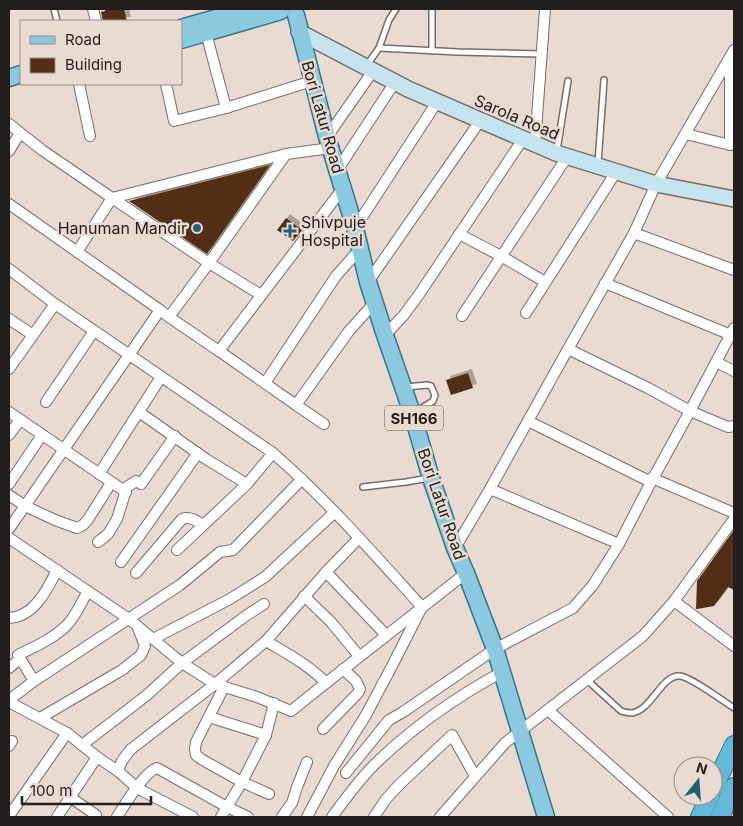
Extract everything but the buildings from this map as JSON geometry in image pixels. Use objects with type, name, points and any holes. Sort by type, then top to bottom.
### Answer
[{"type":"highway","points":[[723,768],[734,745]]},
{"type":"highway","points":[[720,817],[734,787]]},
{"type":"main road","points":[[182,28],[248,9]]},
{"type":"main road","points":[[182,40],[289,11]]},
{"type":"main road","name":"Bori Latur Road","points":[[289,11],[300,32],[374,302],[455,548],[502,672],[546,817]]},
{"type":"main road","name":"Sarola Road","points":[[300,32],[369,69],[437,102],[561,155],[656,184],[734,199]]},
{"type":"street","points":[[385,335],[404,315],[459,234],[529,142],[542,54],[545,9]]},
{"type":"street","points":[[206,33],[226,108]]},
{"type":"street","points":[[686,134],[732,144],[732,54]]},
{"type":"street","points":[[455,548],[490,490],[606,283],[634,232],[656,184],[732,54]]},
{"type":"street","points":[[77,252],[112,198],[329,143],[369,69]]},
{"type":"street","points":[[166,85],[174,121],[226,108],[312,81]]},
{"type":"street","points":[[338,169],[395,82]]},
{"type":"street","points":[[79,85],[90,136]]},
{"type":"street","points":[[355,228],[437,102]]},
{"type":"street","points":[[368,282],[480,121]]},
{"type":"street","points":[[9,124],[42,150],[112,198],[209,263],[261,295]]},
{"type":"street","points":[[9,151],[20,133]]},
{"type":"street","points":[[169,317],[286,154]]},
{"type":"street","points":[[462,316],[501,256],[561,155]]},
{"type":"street","points":[[526,313],[616,172]]},
{"type":"street","points":[[219,351],[343,188]]},
{"type":"street","points":[[9,204],[324,424]]},
{"type":"street","points":[[634,232],[734,270]]},
{"type":"street","points":[[459,234],[546,282]]},
{"type":"street","points":[[265,383],[336,276],[360,249]]},
{"type":"street","points":[[9,269],[128,355],[273,453],[302,479],[360,538],[422,608]]},
{"type":"street","points":[[346,773],[388,720],[403,712],[494,649],[573,608],[593,586],[619,544],[732,332],[606,283]]},
{"type":"street","points":[[296,405],[349,331],[374,302]]},
{"type":"street","points":[[9,368],[55,304]]},
{"type":"street","points":[[9,529],[160,310]]},
{"type":"street","points":[[9,319],[33,335]]},
{"type":"street","points":[[46,402],[94,331]]},
{"type":"street","points":[[568,349],[648,388],[690,412],[728,427],[734,426]]},
{"type":"street","points":[[716,362],[734,372]]},
{"type":"street","points":[[99,474],[161,377]]},
{"type":"street","points":[[9,412],[126,492]]},
{"type":"street","points":[[139,412],[246,484]]},
{"type":"street","points":[[9,435],[20,420]]},
{"type":"street","points":[[528,422],[652,480],[734,513]]},
{"type":"street","points":[[9,484],[42,436]]},
{"type":"street","points":[[98,542],[108,534],[117,519],[128,487],[136,481],[141,484],[175,436]]},
{"type":"street","points":[[121,562],[198,453]]},
{"type":"street","points":[[177,550],[246,484],[273,453]]},
{"type":"street","points":[[193,817],[175,813],[137,788],[118,771],[66,733],[9,701],[34,681],[180,585],[220,552],[233,550],[302,479]]},
{"type":"street","points":[[9,495],[25,506],[77,528],[87,521],[111,482]]},
{"type":"street","points":[[490,490],[619,544]]},
{"type":"street","points":[[153,639],[230,599],[264,577],[335,512]]},
{"type":"street","points":[[136,573],[182,519],[191,518],[204,525]]},
{"type":"street","points":[[440,817],[505,743],[643,636],[674,601],[734,519]]},
{"type":"street","points":[[9,538],[128,619],[182,662],[220,685],[292,710],[466,574]]},
{"type":"street","points":[[118,771],[130,750],[220,685],[266,641],[304,596],[360,538]]},
{"type":"street","points":[[9,618],[16,618],[29,611],[39,601],[57,570]]},
{"type":"street","points":[[326,572],[386,635]]},
{"type":"street","points":[[9,668],[16,656],[47,641],[66,626],[88,592]]},
{"type":"street","points":[[304,596],[331,622],[359,656]]},
{"type":"street","points":[[674,601],[734,646]]},
{"type":"street","points":[[82,745],[147,695],[182,662],[247,614],[264,604]]},
{"type":"street","points":[[307,817],[334,766],[366,715],[422,608]]},
{"type":"street","points":[[40,718],[122,670],[141,655],[145,646],[138,627]]},
{"type":"street","points":[[266,641],[302,663],[326,682]]},
{"type":"street","points":[[16,656],[34,681]]},
{"type":"street","points":[[323,729],[358,693],[360,688],[356,681],[343,669]]},
{"type":"street","points":[[332,817],[345,798],[374,764],[403,739],[439,710],[502,672]]},
{"type":"street","points":[[220,685],[196,742],[196,755],[242,782],[269,794]]},
{"type":"street","points":[[221,817],[242,782],[266,735],[274,703]]},
{"type":"street","points":[[548,710],[668,817]]},
{"type":"street","points":[[208,717],[266,735]]},
{"type":"street","points":[[9,816],[66,733]]},
{"type":"street","points":[[374,817],[400,784],[452,735],[475,776]]},
{"type":"street","points":[[57,817],[97,757]]},
{"type":"street","points":[[282,817],[292,803],[307,762]]},
{"type":"street","points":[[334,766],[359,782]]},
{"type":"street","points":[[116,817],[150,771],[157,768],[248,817]]},
{"type":"street","points":[[70,797],[96,815]]},
{"type":"lane","points":[[369,69],[389,20],[396,9]]},
{"type":"lane","points":[[432,9],[432,51]]},
{"type":"lane","points":[[379,48],[542,54]]},
{"type":"lane","points":[[598,166],[604,80]]},
{"type":"lane","points":[[561,155],[568,81]]},
{"type":"lane","points":[[403,388],[427,385],[433,388],[435,395],[433,401],[412,413]]},
{"type":"lane","points":[[363,487],[431,478]]},
{"type":"lane","points":[[587,680],[621,711],[634,713],[643,708],[670,679],[676,676],[687,678],[734,708]]},
{"type":"place","name":"Hanuman Mandir","points":[[197,228]]},
{"type":"place","name":"Shivpuje Hospital","points":[[290,231]]}]
